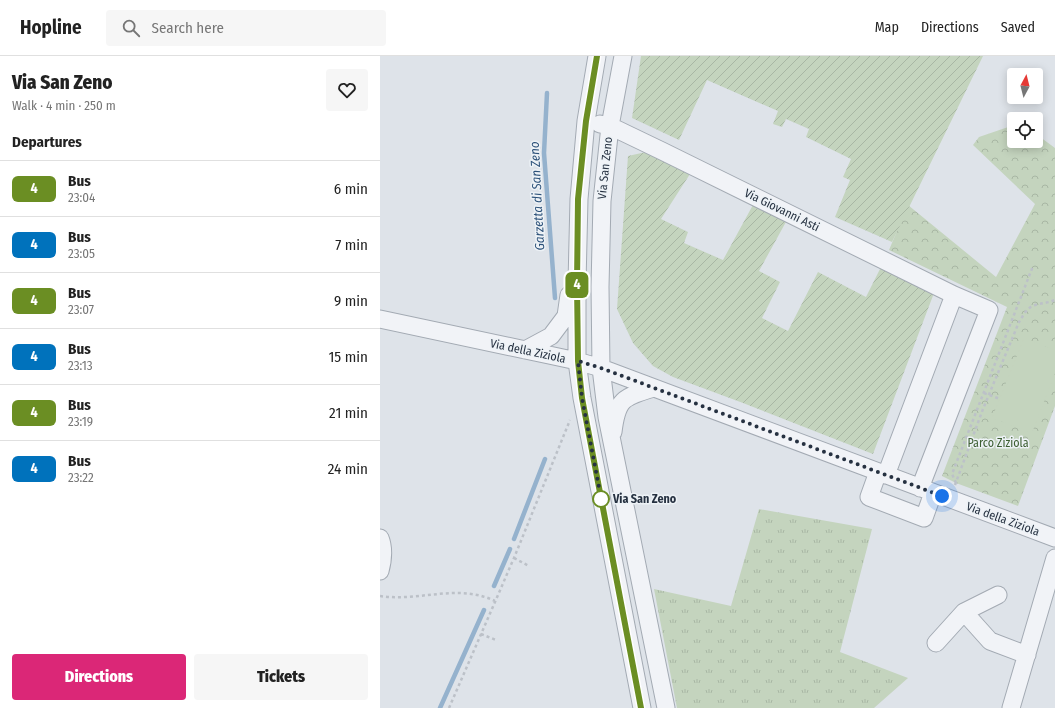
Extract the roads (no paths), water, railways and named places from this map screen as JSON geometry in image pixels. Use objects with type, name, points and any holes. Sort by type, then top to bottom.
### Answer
[{"type":"street","name":"Via San Zeno","points":[[597,56],[586,121],[578,199],[578,361],[582,398],[642,708]]},
{"type":"street","name":"Via San Zeno","points":[[623,56],[610,126],[602,202],[600,286],[601,368],[607,417],[666,708]]},
{"type":"street","name":"Via San Zeno","points":[[586,121],[610,126]]},
{"type":"street","name":"Via Giovanni Asti","points":[[610,126],[989,310],[927,490]]},
{"type":"street","points":[[526,350],[551,336],[566,316],[570,288],[570,255],[579,233]]},
{"type":"street","points":[[927,490],[924,518],[869,497],[882,473],[954,294]]},
{"type":"street","name":"Via della Ziziola","points":[[380,319],[578,361],[601,368],[1055,538]]},
{"type":"street","points":[[612,442],[615,416],[621,402],[633,394],[654,388]]},
{"type":"street","points":[[380,538],[382,542],[383,561],[380,571]]},
{"type":"street","points":[[1011,708],[1055,558]]},
{"type":"street","points":[[936,643],[964,612],[998,596]]},
{"type":"street","points":[[964,612],[990,641],[1027,655]]},
{"type":"waterway","name":"Garzetta di San Zeno","points":[[547,93],[544,153],[555,298]]},
{"type":"waterway","name":"Garzetta di San Zeno","points":[[514,539],[545,459]]},
{"type":"waterway","name":"Garzetta di San Zeno","points":[[494,586],[510,549]]},
{"type":"waterway","name":"Garzetta di San Zeno","points":[[440,708],[484,610]]},
{"type":"place","name":"Via San Zeno","points":[[601,499]]},
{"type":"park label","name":"Parco Ziziola","points":[[998,443]]}]
